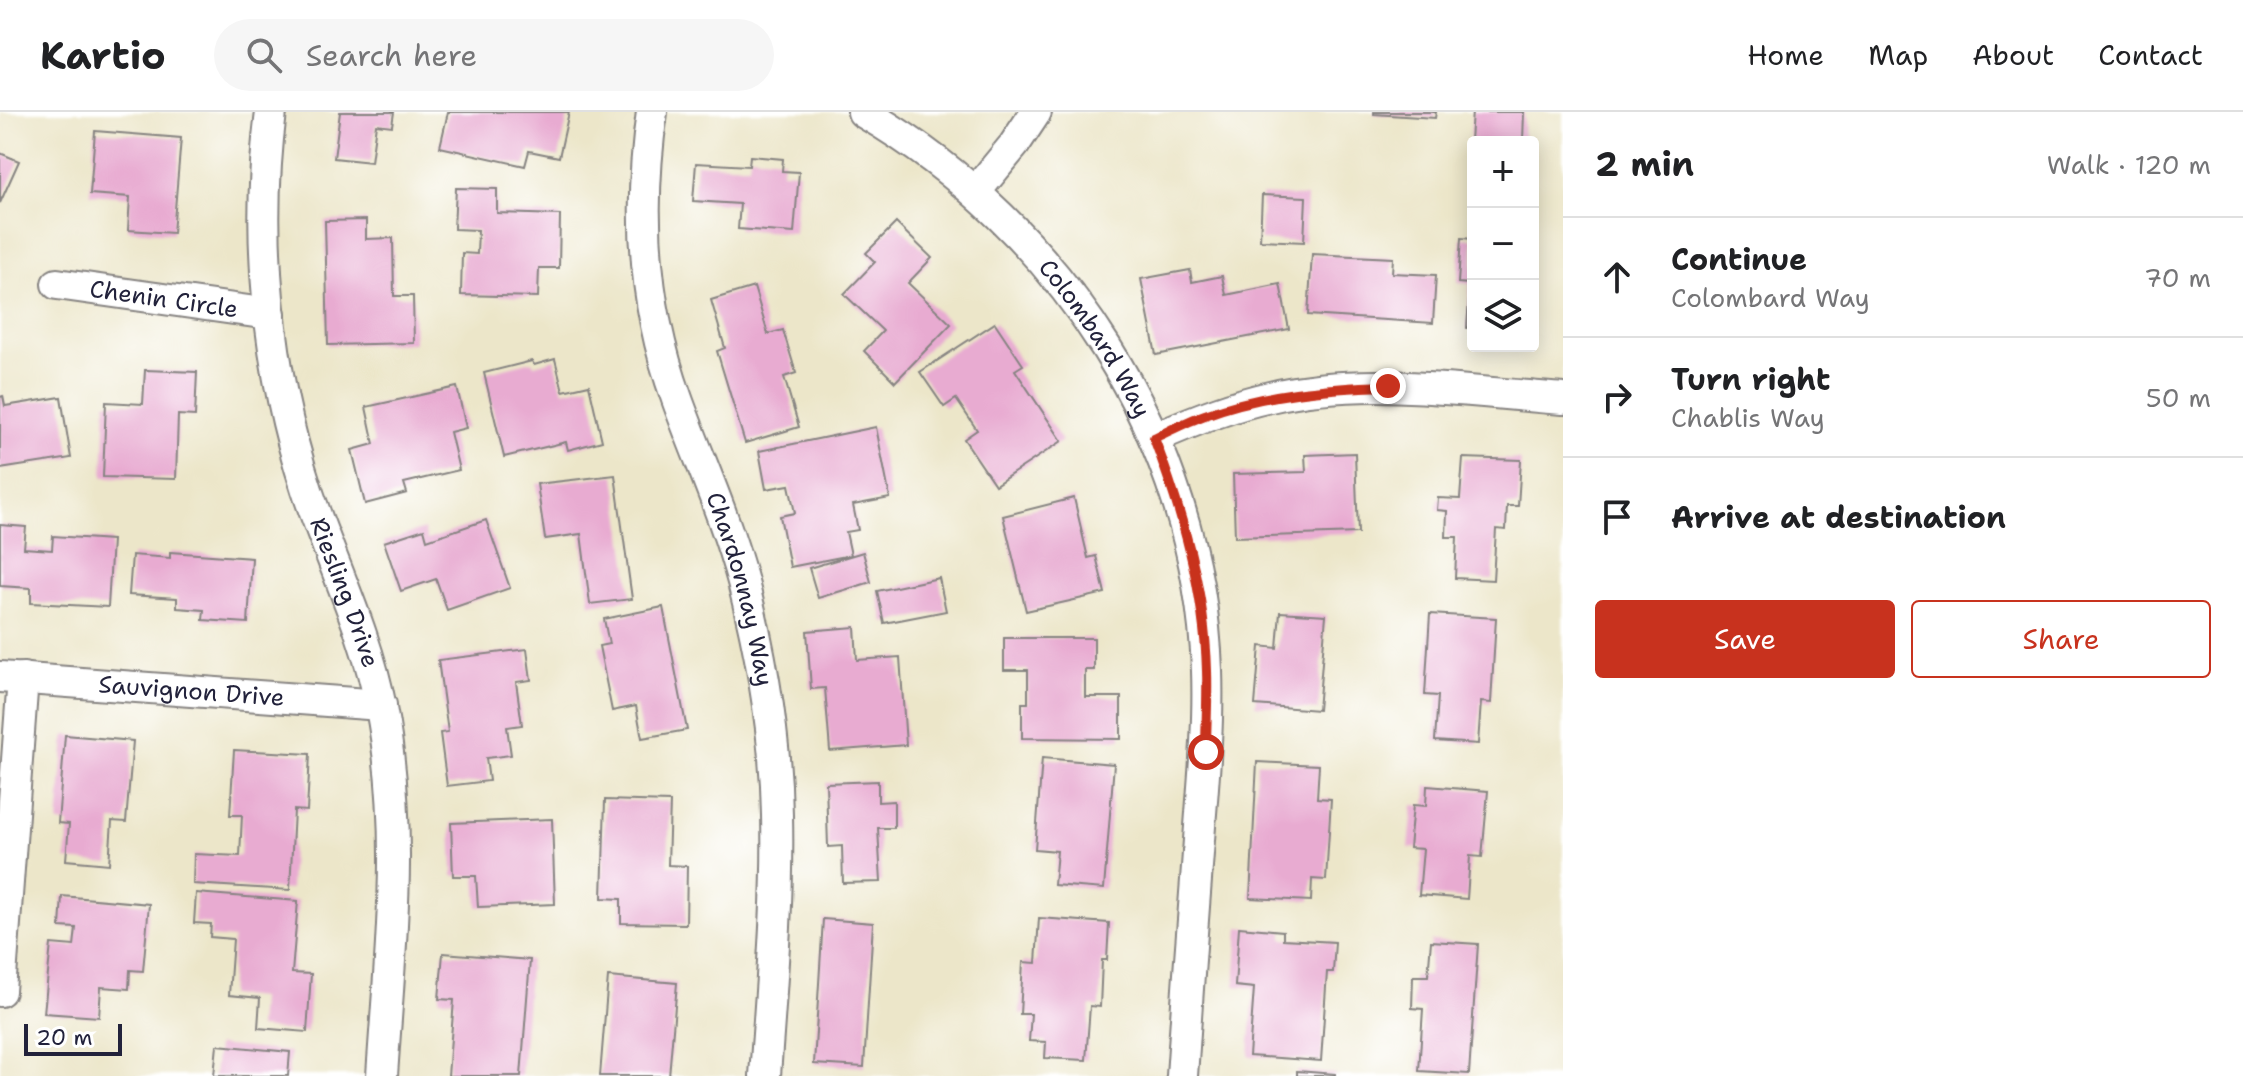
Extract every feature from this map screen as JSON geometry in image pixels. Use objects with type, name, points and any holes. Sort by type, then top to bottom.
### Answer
[{"type":"street","name":"Riesling Drive","points":[[271,112],[264,214],[270,314],[285,408],[306,486],[356,622],[381,705],[394,792],[396,861],[382,1076]]},
{"type":"street","name":"Chardonnay Way","points":[[652,112],[645,162],[643,229],[650,296],[662,352],[716,494],[743,582],[765,689],[774,761],[777,816],[775,926],[765,1076]]},
{"type":"street","name":"Colombard Way","points":[[863,112],[914,144],[976,191],[1030,244],[1082,308],[1120,367],[1154,438],[1176,496],[1198,588],[1207,670],[1206,752],[1182,1076]]},
{"type":"street","points":[[976,191],[1014,145],[1036,112]]},
{"type":"street","name":"Chenin Circle","points":[[57,284],[270,314]]},
{"type":"street","points":[[1154,438],[1206,415],[1271,396],[1329,388],[1388,386],[1563,399]]},
{"type":"street","points":[[0,991],[11,678]]},
{"type":"street","name":"Sauvignon Drive","points":[[11,678],[381,705]]},
{"type":"building","points":[[340,112],[394,112],[392,126],[376,124],[371,162],[334,158]]},
{"type":"building","points":[[448,112],[569,112],[559,157],[529,151],[525,166],[440,147]]},
{"type":"building","points":[[1374,112],[1436,112],[1435,118]]},
{"type":"building","points":[[1472,112],[1524,112],[1523,136],[1470,136]]},
{"type":"building","points":[[95,131],[181,138],[173,233],[128,230],[130,197],[90,194]]},
{"type":"building","points":[[0,153],[19,161],[0,203]]},
{"type":"building","points":[[750,156],[783,159],[782,171],[799,172],[794,233],[738,229],[740,204],[693,201],[696,163],[749,166]]},
{"type":"building","points":[[456,188],[497,189],[497,213],[560,215],[559,268],[539,268],[538,297],[461,295],[462,253],[477,254],[478,230],[454,229]]},
{"type":"building","points":[[1262,195],[1306,197],[1304,242],[1260,240]]},
{"type":"building","points":[[366,220],[366,239],[393,238],[394,296],[413,296],[414,343],[328,345],[325,221]]},
{"type":"building","points":[[896,223],[932,258],[908,283],[951,324],[895,382],[864,351],[883,331],[844,294],[875,262],[866,253]]},
{"type":"building","points":[[1461,238],[1467,238],[1467,284],[1458,283]]},
{"type":"building","points":[[1312,254],[1393,258],[1392,273],[1436,275],[1433,323],[1308,315]]},
{"type":"building","points":[[1190,270],[1192,282],[1222,276],[1226,295],[1280,284],[1289,329],[1156,355],[1141,279]]},
{"type":"building","points":[[754,287],[768,334],[783,330],[796,373],[784,377],[799,427],[745,443],[717,351],[725,348],[711,300]]},
{"type":"building","points":[[995,323],[1023,365],[1015,370],[1062,441],[995,485],[964,439],[977,430],[956,399],[944,407],[920,372]]},
{"type":"building","points":[[555,359],[563,391],[589,385],[602,441],[568,450],[566,442],[504,457],[484,373],[532,361],[534,365]]},
{"type":"building","points":[[145,370],[197,372],[195,416],[178,415],[176,479],[103,477],[106,402],[143,404]]},
{"type":"building","points":[[457,387],[466,428],[450,432],[459,470],[404,483],[407,493],[365,504],[352,450],[374,444],[366,407]]},
{"type":"building","points":[[3,396],[5,406],[61,397],[71,458],[0,469],[0,397]]},
{"type":"building","points":[[876,427],[890,498],[853,505],[858,530],[846,532],[851,555],[790,567],[780,516],[795,513],[789,485],[766,489],[759,451]]},
{"type":"building","points":[[1355,453],[1358,533],[1235,537],[1233,474],[1306,472],[1305,455]]},
{"type":"building","points":[[1463,458],[1521,460],[1518,506],[1507,506],[1506,530],[1496,529],[1493,580],[1455,578],[1457,537],[1446,537],[1447,511],[1437,510],[1438,498],[1460,499]]},
{"type":"building","points":[[615,475],[632,599],[590,604],[581,534],[545,539],[537,484]]},
{"type":"building","points":[[1074,498],[1088,558],[1096,556],[1105,593],[1026,611],[1003,516]]},
{"type":"building","points":[[486,520],[510,588],[447,610],[436,579],[401,591],[384,542],[424,529],[427,540]]},
{"type":"building","points":[[0,525],[26,527],[24,548],[52,550],[53,536],[112,540],[108,607],[31,603],[31,588],[0,586]]},
{"type":"building","points":[[170,552],[252,558],[248,623],[203,620],[204,610],[177,608],[177,598],[129,595],[132,555],[170,558]]},
{"type":"building","points":[[863,552],[871,582],[818,598],[809,568]]},
{"type":"building","points":[[939,578],[946,611],[884,623],[877,591]]},
{"type":"building","points":[[663,607],[687,730],[642,738],[636,706],[612,711],[599,646],[609,644],[604,619]]},
{"type":"building","points":[[1280,612],[1326,615],[1318,710],[1255,705],[1260,646],[1277,648]]},
{"type":"building","points":[[1430,614],[1496,618],[1491,703],[1481,702],[1478,744],[1435,741],[1438,696],[1425,695]]},
{"type":"building","points":[[855,627],[857,660],[900,657],[906,745],[830,751],[825,688],[811,689],[807,631]]},
{"type":"building","points":[[1004,638],[1094,638],[1094,670],[1085,670],[1085,697],[1121,697],[1121,739],[1022,738],[1022,703],[1028,703],[1028,670],[1004,670]]},
{"type":"building","points":[[527,649],[531,680],[516,682],[522,725],[507,727],[511,755],[486,758],[489,781],[447,786],[440,733],[448,732],[438,660]]},
{"type":"building","points":[[65,735],[133,741],[126,822],[112,821],[109,864],[66,860],[69,824],[58,823]]},
{"type":"building","points":[[234,750],[310,754],[307,811],[294,810],[290,890],[193,884],[194,854],[240,856],[242,815],[230,815]]},
{"type":"building","points":[[1042,758],[1114,764],[1104,889],[1054,885],[1057,851],[1035,849]]},
{"type":"building","points":[[1257,762],[1319,765],[1317,798],[1331,799],[1326,880],[1312,879],[1311,901],[1250,898]]},
{"type":"building","points":[[878,781],[878,802],[894,801],[894,828],[878,828],[881,882],[843,883],[842,846],[828,847],[826,783]]},
{"type":"building","points":[[1427,786],[1488,791],[1482,857],[1470,856],[1467,899],[1419,895],[1423,849],[1409,848],[1413,805],[1426,806]]},
{"type":"building","points":[[605,800],[670,802],[668,865],[687,866],[686,924],[621,923],[621,899],[602,898]]},
{"type":"building","points":[[552,819],[555,904],[478,907],[476,876],[453,876],[451,823]]},
{"type":"building","points":[[196,893],[298,901],[292,973],[311,974],[307,1032],[258,1028],[260,998],[229,995],[233,939],[210,937],[211,924],[194,923]]},
{"type":"building","points":[[62,896],[149,904],[143,971],[130,970],[129,989],[101,987],[99,1017],[44,1013],[51,944],[74,946],[76,928],[60,927]]},
{"type":"building","points":[[1039,918],[1109,923],[1107,960],[1102,960],[1100,1007],[1090,1006],[1086,1060],[1045,1058],[1046,1042],[1029,1041],[1031,1014],[1020,1014],[1023,962],[1036,963]]},
{"type":"building","points":[[823,919],[873,923],[864,1067],[814,1064]]},
{"type":"building","points":[[1239,927],[1283,931],[1283,939],[1335,942],[1333,972],[1327,972],[1321,1061],[1249,1056],[1254,988],[1235,986]]},
{"type":"building","points":[[1431,941],[1478,944],[1469,1074],[1419,1071],[1423,1009],[1412,1008],[1413,976],[1428,976]]},
{"type":"building","points":[[443,953],[530,960],[521,1076],[448,1076],[454,1000],[439,999]]},
{"type":"building","points":[[608,977],[677,983],[669,1076],[600,1076]]},
{"type":"building","points":[[217,1045],[290,1052],[288,1076],[214,1076]]},
{"type":"building","points":[[1297,1071],[1335,1074],[1335,1076],[1297,1076]]},
{"type":"route","points":[[1206,752],[1207,670],[1198,588],[1176,496],[1154,438],[1206,415],[1271,396],[1329,388],[1388,386]]}]
